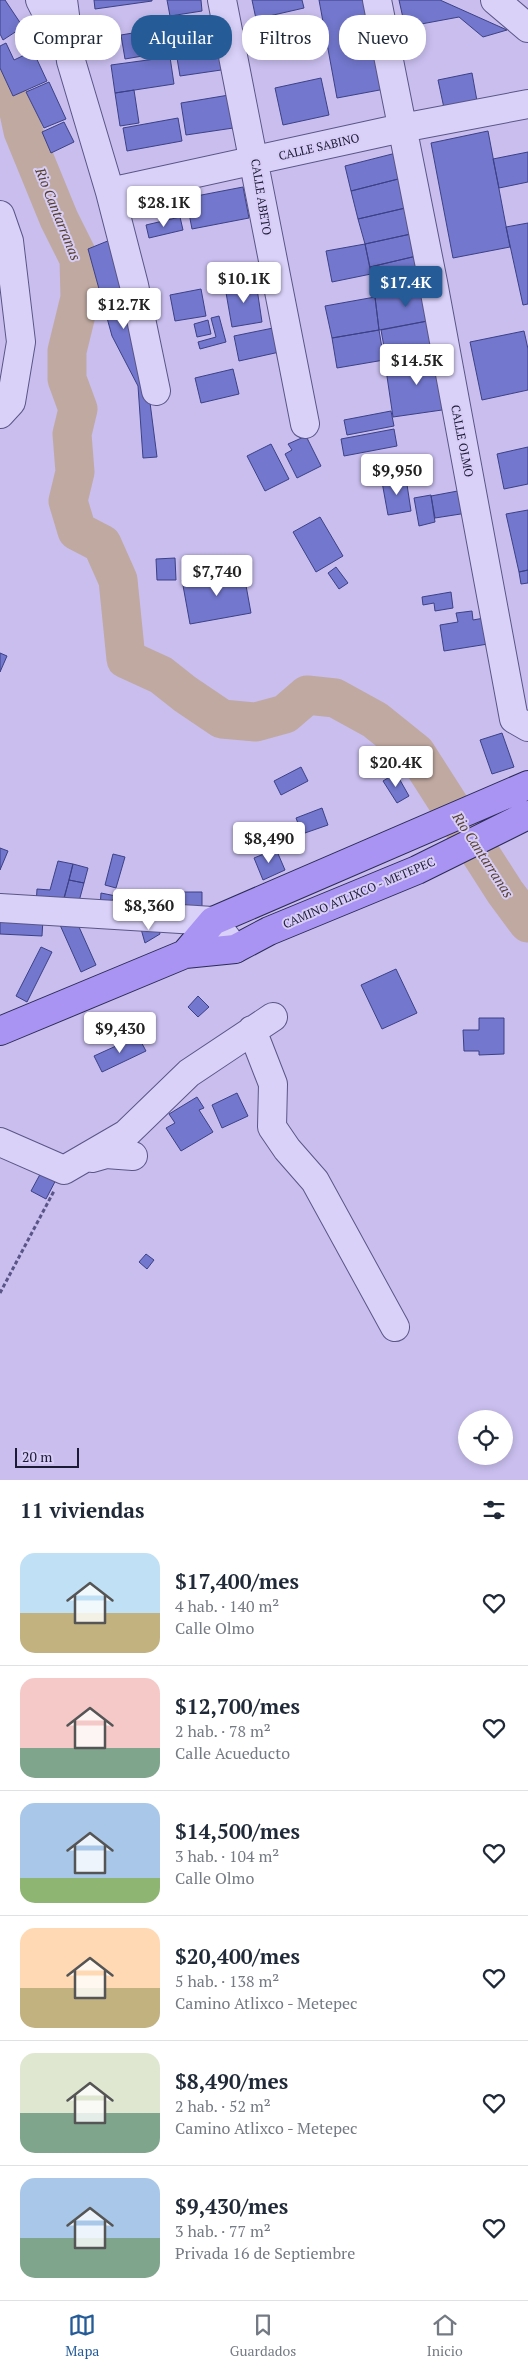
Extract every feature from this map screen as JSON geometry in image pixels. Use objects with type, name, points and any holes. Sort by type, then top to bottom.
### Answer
[{"type":"main road","name":"CAMINO ATLIXCO - METEPEC","points":[[185,954],[213,921],[521,788]]},
{"type":"main road","name":"CAMINO ATLIXCO - METEPEC","points":[[0,1031],[185,954],[235,949],[269,931],[416,870],[524,817]]},
{"type":"street","points":[[40,0],[71,61]]},
{"type":"street","points":[[63,0],[71,61],[110,192],[134,285],[156,391]]},
{"type":"street","name":"CALLE ABETO","points":[[222,0],[256,162],[270,253],[305,424]]},
{"type":"street","name":"CALLE OLMO","points":[[377,0],[514,719],[528,727]]},
{"type":"street","points":[[495,0],[528,28]]},
{"type":"street","name":"CALLE SABINO","points":[[110,192],[256,162],[402,128],[528,104]]},
{"type":"street","points":[[0,215],[9,241],[21,342],[12,402],[0,414]]},
{"type":"street","points":[[0,908],[213,921],[235,949]]},
{"type":"street","points":[[71,1166],[126,1134],[189,1073],[263,1024],[273,1084],[272,1128],[287,1149],[316,1181],[395,1327]]},
{"type":"street","points":[[0,1142],[71,1166],[106,1154],[133,1156]]},
{"type":"path","points":[[0,1293],[71,1166]]},
{"type":"building","points":[[0,0],[5,0],[15,15],[15,32],[3,40],[0,34]]},
{"type":"building","points":[[94,0],[152,0],[152,1],[95,9]]},
{"type":"building","points":[[167,0],[201,0],[202,11],[170,15]]},
{"type":"building","points":[[252,0],[302,0],[304,8],[273,15],[255,15]]},
{"type":"building","points":[[319,0],[369,0],[372,15],[339,15],[339,60],[380,60],[385,89],[337,98],[329,54],[329,15],[322,15]]},
{"type":"building","points":[[399,0],[440,0],[507,30],[483,37],[459,17],[426,23],[426,15],[402,15]]},
{"type":"building","points":[[131,33],[131,58],[125,59],[121,35]]},
{"type":"building","points":[[6,43],[14,60],[37,60],[47,81],[13,96],[0,68],[0,46]]},
{"type":"building","points":[[148,60],[170,60],[174,84],[115,93],[111,65]]},
{"type":"building","points":[[177,60],[227,60],[228,69],[180,76]]},
{"type":"building","points":[[472,73],[477,101],[444,108],[438,80]]},
{"type":"building","points":[[321,78],[329,115],[283,125],[275,88]]},
{"type":"building","points":[[49,82],[66,119],[44,128],[26,92]]},
{"type":"building","points":[[134,90],[139,123],[120,126],[115,93]]},
{"type":"building","points":[[235,94],[240,127],[186,135],[181,103]]},
{"type":"building","points":[[178,118],[182,141],[127,151],[123,128]]},
{"type":"building","points":[[64,122],[74,142],[51,153],[42,132]]},
{"type":"building","points":[[488,131],[510,247],[453,258],[431,143]]},
{"type":"building","points":[[400,152],[406,177],[351,191],[345,166]]},
{"type":"building","points":[[528,152],[528,182],[499,188],[493,159]]},
{"type":"building","points":[[406,177],[414,206],[358,219],[351,191]]},
{"type":"building","points":[[243,187],[249,218],[192,229],[186,198]]},
{"type":"building","points":[[414,206],[420,232],[365,244],[358,219]]},
{"type":"building","points":[[180,217],[183,230],[149,238],[146,225]]},
{"type":"building","points":[[528,223],[528,304],[523,305],[506,227]]},
{"type":"building","points":[[420,232],[425,254],[370,267],[365,244]]},
{"type":"building","points":[[115,238],[148,387],[157,457],[143,458],[138,386],[112,336],[88,249]]},
{"type":"building","points":[[365,244],[371,274],[332,282],[326,251]]},
{"type":"building","points":[[425,254],[432,287],[375,297],[370,267]]},
{"type":"building","points":[[256,282],[262,322],[232,327],[225,287]]},
{"type":"building","points":[[432,287],[438,319],[379,330],[375,297]]},
{"type":"building","points":[[201,289],[206,316],[175,321],[170,295]]},
{"type":"building","points":[[375,297],[379,330],[332,338],[325,306]]},
{"type":"building","points":[[219,316],[226,342],[200,349],[198,342],[216,337],[211,318]]},
{"type":"building","points":[[438,319],[443,348],[386,358],[381,330]]},
{"type":"building","points":[[208,320],[211,334],[197,337],[194,324]]},
{"type":"building","points":[[278,327],[284,351],[239,361],[234,336]]},
{"type":"building","points":[[379,330],[384,360],[337,368],[332,338]]},
{"type":"building","points":[[524,331],[528,349],[528,390],[482,400],[470,342]]},
{"type":"building","points":[[441,355],[449,409],[393,417],[385,363]]},
{"type":"building","points":[[233,369],[239,394],[201,403],[195,378]]},
{"type":"building","points":[[391,411],[394,426],[347,435],[344,420]]},
{"type":"building","points":[[394,429],[397,446],[344,456],[341,439]]},
{"type":"building","points":[[306,436],[321,466],[297,478],[285,454],[292,450],[288,444]]},
{"type":"building","points":[[271,444],[289,479],[265,491],[247,456]]},
{"type":"building","points":[[528,447],[528,484],[504,489],[497,454]]},
{"type":"building","points":[[406,478],[411,511],[388,515],[382,482]]},
{"type":"building","points":[[463,490],[467,513],[435,518],[431,496]]},
{"type":"building","points":[[431,495],[435,522],[419,526],[414,498]]},
{"type":"building","points":[[528,510],[528,570],[519,572],[506,514]]},
{"type":"building","points":[[320,517],[343,556],[316,572],[293,532]]},
{"type":"building","points":[[175,558],[176,580],[157,580],[156,559]]},
{"type":"building","points":[[336,567],[348,583],[339,589],[328,573]]},
{"type":"building","points":[[243,569],[251,613],[190,624],[182,580]]},
{"type":"building","points":[[528,570],[528,583],[521,584],[519,572]]},
{"type":"building","points":[[451,592],[453,608],[435,611],[434,603],[423,605],[422,597]]},
{"type":"building","points":[[472,611],[473,620],[484,618],[488,644],[444,651],[440,625],[458,622],[456,613]]},
{"type":"building","points":[[0,653],[7,656],[0,672]]},
{"type":"building","points":[[502,733],[514,767],[492,774],[480,740]]},
{"type":"building","points":[[301,767],[308,781],[281,795],[274,781]]},
{"type":"building","points":[[396,773],[409,796],[397,803],[383,781]]},
{"type":"building","points":[[322,808],[328,825],[302,834],[296,818]]},
{"type":"building","points":[[0,848],[8,851],[0,870]]},
{"type":"building","points":[[276,849],[285,870],[263,880],[254,858]]},
{"type":"building","points":[[113,854],[125,857],[116,888],[105,885]]},
{"type":"building","points":[[58,861],[73,864],[62,907],[36,906],[37,889],[50,890]]},
{"type":"building","points":[[73,864],[88,868],[84,883],[69,880]]},
{"type":"building","points":[[69,880],[84,883],[78,905],[63,901]]},
{"type":"building","points":[[173,892],[202,892],[202,907],[173,907]]},
{"type":"building","points":[[101,893],[116,896],[106,907],[100,907]]},
{"type":"building","points":[[137,895],[152,895],[151,910],[137,909]]},
{"type":"building","points":[[0,918],[43,919],[42,936],[0,934]]},
{"type":"building","points":[[75,918],[96,965],[81,972],[60,925]]},
{"type":"building","points":[[139,922],[157,923],[160,934],[145,943]]},
{"type":"building","points":[[41,947],[52,952],[27,1002],[16,996]]},
{"type":"building","points":[[396,969],[417,1013],[382,1029],[361,985]]},
{"type":"building","points":[[198,996],[209,1007],[198,1017],[188,1007]]},
{"type":"building","points":[[479,1018],[504,1018],[504,1054],[479,1055],[479,1051],[464,1051],[463,1030],[479,1030]]},
{"type":"building","points":[[138,1036],[146,1051],[102,1072],[94,1056]]},
{"type":"building","points":[[237,1093],[248,1116],[222,1128],[212,1105]]},
{"type":"building","points":[[197,1097],[204,1108],[199,1110],[213,1132],[181,1151],[166,1128],[175,1123],[169,1114]]},
{"type":"building","points":[[44,1167],[59,1174],[46,1199],[31,1191]]},
{"type":"building","points":[[146,1254],[154,1260],[147,1269],[139,1262]]},
{"type":"waterway","name":"Rio Cantarranas","points":[[0,88],[18,108],[23,131],[59,219],[79,259],[80,298],[67,351],[67,379],[78,409],[72,434],[75,472],[68,501],[77,531],[102,544],[118,580],[126,659],[161,675],[222,719],[256,722],[285,714],[307,695],[335,698],[375,720],[416,753],[505,892],[528,923]]}]
